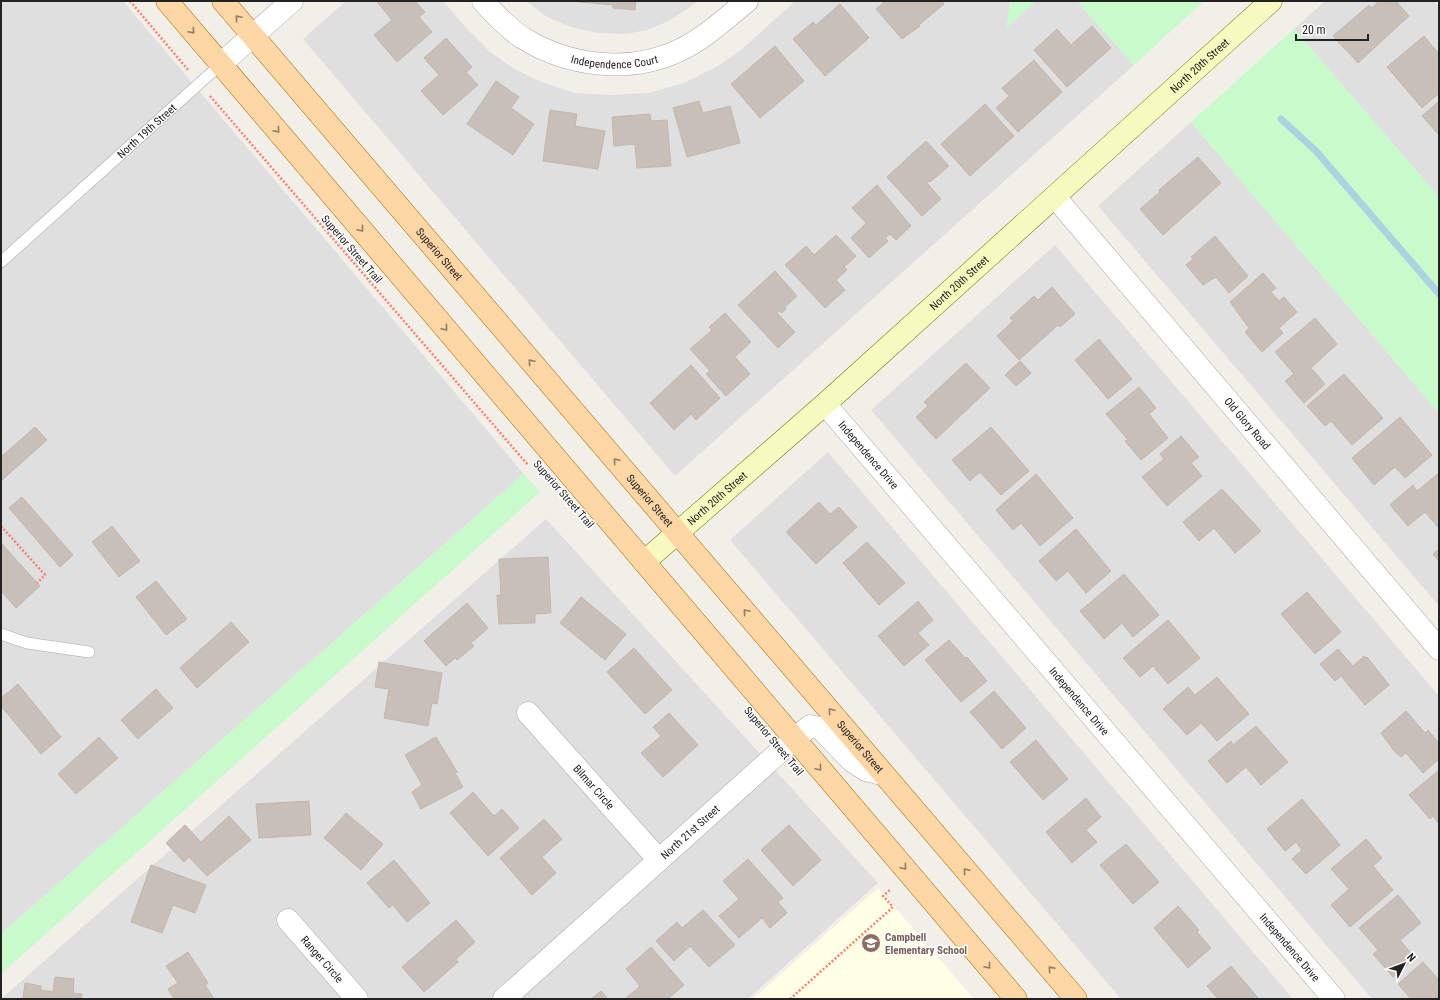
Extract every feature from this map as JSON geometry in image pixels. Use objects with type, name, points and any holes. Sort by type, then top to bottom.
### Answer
[{"type":"main road","points":[[167,1],[1016,999]]},
{"type":"main road","name":"Superior Street","points":[[223,1],[882,774],[1076,999]]},
{"type":"street","name":"North 19th Street","points":[[221,64],[292,1]]},
{"type":"street","name":"Independence Court","points":[[483,1],[498,18],[522,38],[549,52],[577,61],[607,64],[637,64],[665,57],[707,34],[747,1]]},
{"type":"street","name":"North 20th Street","points":[[644,562],[678,534],[825,404],[1271,1]]},
{"type":"street","name":"Old Glory Road","points":[[1055,197],[1439,649]]},
{"type":"street","name":"Independence Drive","points":[[825,404],[1334,999]]},
{"type":"street","name":"Bilmar Circle","points":[[528,713],[659,860]]},
{"type":"street","name":"North 21st Street","points":[[504,999],[794,738],[810,726],[820,728],[852,761],[866,770],[882,774]]},
{"type":"street","name":"Ranger Circle","points":[[288,920],[356,999]]},
{"type":"lane","name":"North 19th Street","points":[[1,262],[221,64]]},
{"type":"lane","points":[[1,634],[27,643],[89,652]]},
{"type":"path","name":"Superior Street Trail","points":[[130,1],[529,466]]},
{"type":"path","points":[[1,526],[45,575],[37,583]]},
{"type":"path","points":[[887,884],[895,893]]},
{"type":"path","points":[[790,999],[893,907],[883,896],[891,889]]},
{"type":"shaded area","points":[[1,1],[123,1],[524,474],[1,934]]},
{"type":"shaded area","points":[[346,1],[443,1],[468,30],[490,52],[513,68],[537,80],[574,93],[610,95],[648,93],[684,83],[718,66],[741,50],[795,1],[1010,1],[1007,27],[1036,1],[1077,1],[1134,65],[675,476],[303,39]]},
{"type":"shaded area","points":[[526,1],[699,1],[669,21],[647,30],[625,34],[597,33],[571,27],[547,17]]},
{"type":"shaded area","points":[[1325,1],[1434,1],[1439,7],[1439,197],[1294,29]]},
{"type":"shaded area","points":[[1191,122],[1439,413],[1439,606],[1098,206]]},
{"type":"shaded area","points":[[1055,245],[1439,696],[1439,999],[1372,999],[871,410]]},
{"type":"shaded area","points":[[828,452],[1293,999],[1121,999],[730,540]]},
{"type":"shaded area","points":[[546,519],[878,883],[748,999],[1,999]]},
{"type":"shaded area","name":"Campbell Elementary School","points":[[878,888],[974,999],[753,999]]},
{"type":"green space","points":[[1010,1],[1036,1],[1007,27]]},
{"type":"green space","points":[[1077,1],[1204,1],[1134,65]]},
{"type":"green space","points":[[1294,29],[1439,197],[1439,413],[1191,122]]},
{"type":"green space","points":[[524,474],[540,492],[1,974],[1,934]]},
{"type":"building","points":[[415,1],[425,12],[419,17],[432,32],[397,62],[374,35],[392,20],[377,2]]},
{"type":"building","points":[[569,1],[636,1],[635,10],[613,8],[613,5]]},
{"type":"building","points":[[885,1],[942,1],[944,4],[919,25],[920,26],[902,39],[876,9]]},
{"type":"building","points":[[1379,1],[1396,1],[1409,16],[1358,63],[1333,36],[1369,5],[1372,8]]},
{"type":"building","points":[[840,4],[869,38],[825,76],[793,39],[813,22],[816,25]]},
{"type":"building","points":[[1092,26],[1111,48],[1067,87],[1034,50],[1057,29],[1071,45]]},
{"type":"building","points":[[1424,36],[1439,54],[1439,93],[1422,108],[1387,67]]},
{"type":"building","points":[[446,38],[472,67],[466,72],[478,85],[443,115],[421,91],[439,75],[424,58]]},
{"type":"building","points":[[775,46],[804,81],[760,118],[731,84]]},
{"type":"building","points":[[1034,60],[1062,92],[1018,132],[996,108],[1009,96],[1002,88]]},
{"type":"building","points":[[496,81],[519,97],[511,108],[534,124],[513,155],[467,124]]},
{"type":"building","points":[[699,101],[703,113],[730,106],[740,143],[687,157],[673,108]]},
{"type":"building","points":[[1439,101],[1439,135],[1422,116]]},
{"type":"building","points":[[985,104],[1014,136],[970,176],[941,144]]},
{"type":"building","points":[[550,110],[577,114],[575,126],[605,131],[598,169],[543,161]]},
{"type":"building","points":[[650,114],[651,121],[667,120],[671,166],[637,168],[635,144],[614,146],[612,117]]},
{"type":"building","points":[[926,141],[949,166],[927,183],[941,199],[922,216],[887,177]]},
{"type":"building","points":[[1198,157],[1221,183],[1163,235],[1140,209],[1160,192],[1159,190]]},
{"type":"building","points":[[877,185],[911,226],[896,240],[890,234],[885,238],[888,241],[869,258],[851,238],[866,223],[852,208]]},
{"type":"building","points":[[836,235],[856,256],[844,267],[847,270],[836,280],[845,290],[825,308],[785,265],[806,246],[814,255]]},
{"type":"building","points":[[1215,236],[1248,276],[1229,293],[1216,277],[1203,285],[1186,265],[1193,259],[1191,257]]},
{"type":"building","points":[[775,271],[797,296],[785,307],[786,309],[781,313],[779,311],[777,313],[795,332],[778,348],[738,305]]},
{"type":"building","points":[[1263,273],[1276,288],[1271,292],[1279,301],[1284,297],[1297,312],[1279,328],[1283,333],[1262,352],[1245,332],[1249,328],[1230,302]]},
{"type":"building","points":[[1052,287],[1075,314],[1060,327],[1058,325],[1019,360],[997,336],[1013,321],[1010,318],[1034,296],[1038,300]]},
{"type":"building","points":[[725,313],[751,342],[735,357],[750,374],[726,396],[706,374],[710,371],[690,349],[712,330],[709,327]]},
{"type":"building","points":[[1315,318],[1337,344],[1311,368],[1325,384],[1304,403],[1285,381],[1294,374],[1275,352]]},
{"type":"building","points":[[1099,339],[1132,379],[1108,399],[1075,360]]},
{"type":"building","points":[[1020,361],[1031,373],[1016,386],[1005,375]]},
{"type":"building","points":[[966,363],[990,388],[936,439],[916,417],[928,406],[924,402]]},
{"type":"building","points":[[691,365],[720,398],[696,420],[691,414],[674,430],[650,403]]},
{"type":"building","points":[[1344,374],[1383,418],[1352,445],[1331,421],[1325,426],[1307,406]]},
{"type":"building","points":[[1139,387],[1156,408],[1149,414],[1168,438],[1141,460],[1125,441],[1128,440],[1106,414]]},
{"type":"building","points":[[1400,417],[1432,455],[1405,478],[1395,467],[1374,485],[1352,458]]},
{"type":"building","points":[[35,427],[47,440],[1,481],[1,457]]},
{"type":"building","points":[[991,427],[1029,471],[1001,495],[980,472],[970,481],[952,460]]},
{"type":"building","points":[[1181,436],[1199,457],[1191,463],[1202,476],[1167,506],[1142,477],[1164,459],[1160,454]]},
{"type":"building","points":[[1439,473],[1439,528],[1425,512],[1408,526],[1390,505],[1413,485],[1417,491]]},
{"type":"building","points":[[1036,474],[1073,518],[1040,546],[1021,523],[1013,530],[996,510]]},
{"type":"building","points":[[1222,489],[1261,531],[1235,553],[1214,528],[1199,541],[1183,522]]},
{"type":"building","points":[[22,497],[73,555],[60,567],[9,508]]},
{"type":"building","points":[[819,502],[830,514],[839,507],[857,527],[816,564],[786,532]]},
{"type":"building","points":[[112,526],[140,561],[119,577],[92,542]]},
{"type":"building","points":[[1076,529],[1111,571],[1086,593],[1068,571],[1056,581],[1039,561]]},
{"type":"building","points":[[867,542],[905,583],[879,605],[843,563]]},
{"type":"building","points":[[1,543],[40,586],[16,608],[1,591]]},
{"type":"building","points":[[1439,549],[1439,561],[1433,554]]},
{"type":"building","points":[[548,557],[551,613],[535,614],[535,623],[499,624],[497,595],[501,595],[499,559]]},
{"type":"building","points":[[1124,574],[1159,615],[1133,637],[1122,623],[1104,639],[1080,611]]},
{"type":"building","points":[[156,581],[187,619],[166,635],[136,597]]},
{"type":"building","points":[[1307,592],[1341,632],[1315,654],[1281,614]]},
{"type":"building","points":[[581,597],[626,634],[605,660],[560,623]]},
{"type":"building","points":[[918,601],[933,620],[918,633],[929,645],[904,666],[878,636]]},
{"type":"building","points":[[467,603],[488,628],[471,643],[474,646],[457,660],[455,658],[446,666],[424,641]]},
{"type":"building","points":[[1168,620],[1200,658],[1168,684],[1153,666],[1140,677],[1123,658]]},
{"type":"building","points":[[231,622],[249,642],[197,688],[180,668]]},
{"type":"building","points":[[949,640],[965,658],[967,657],[987,681],[961,702],[925,660]]},
{"type":"building","points":[[634,648],[672,690],[645,714],[607,672]]},
{"type":"building","points":[[1338,649],[1353,666],[1364,656],[1366,658],[1367,657],[1389,685],[1365,705],[1341,676],[1335,681],[1320,664]]},
{"type":"building","points":[[379,662],[442,673],[437,704],[432,703],[428,726],[384,718],[389,689],[375,687]]},
{"type":"building","points":[[1217,677],[1249,714],[1217,741],[1201,723],[1187,735],[1163,709],[1188,687],[1195,695]]},
{"type":"building","points":[[18,684],[61,737],[41,754],[1,706],[1,698]]},
{"type":"building","points":[[156,689],[173,708],[138,739],[121,720]]},
{"type":"building","points":[[994,691],[1026,728],[1002,749],[970,712]]},
{"type":"building","points":[[1406,711],[1425,733],[1428,730],[1439,743],[1439,759],[1423,773],[1406,753],[1401,757],[1395,752],[1381,733]]},
{"type":"building","points":[[669,713],[698,745],[663,777],[641,753],[661,736],[653,727]]},
{"type":"building","points":[[1256,726],[1288,762],[1261,785],[1246,767],[1227,783],[1208,761],[1231,741],[1233,745]]},
{"type":"building","points":[[99,737],[118,758],[76,794],[58,774]]},
{"type":"building","points":[[436,737],[457,772],[455,773],[463,787],[421,809],[412,792],[422,785],[405,755]]},
{"type":"building","points":[[1036,740],[1068,779],[1043,800],[1010,762]]},
{"type":"building","points":[[1439,770],[1439,824],[1433,816],[1430,819],[1409,795]]},
{"type":"building","points":[[473,792],[494,816],[502,809],[519,828],[488,856],[450,813]]},
{"type":"building","points":[[1086,798],[1101,817],[1086,830],[1097,842],[1072,863],[1046,832]]},
{"type":"building","points":[[1302,799],[1340,845],[1306,874],[1292,859],[1302,850],[1296,842],[1285,851],[1267,829]]},
{"type":"building","points":[[309,801],[311,835],[259,838],[256,804]]},
{"type":"building","points":[[346,813],[383,844],[361,870],[324,838]]},
{"type":"building","points":[[229,816],[251,840],[207,876],[189,857],[184,862],[166,843],[185,825],[201,842]]},
{"type":"building","points":[[544,819],[562,839],[542,857],[556,873],[532,895],[500,858]]},
{"type":"building","points":[[789,825],[821,860],[793,886],[761,850]]},
{"type":"building","points":[[1366,839],[1382,858],[1373,866],[1393,890],[1350,927],[1331,905],[1349,889],[1331,869]]},
{"type":"building","points":[[1126,844],[1159,882],[1133,904],[1100,865]]},
{"type":"building","points":[[748,859],[783,898],[778,902],[787,913],[770,928],[762,918],[739,938],[719,916],[739,899],[723,881]]},
{"type":"building","points":[[394,860],[430,903],[407,922],[393,905],[389,908],[367,883]]},
{"type":"building","points":[[151,865],[206,885],[195,913],[173,905],[162,933],[131,922]]},
{"type":"building","points":[[1398,895],[1421,923],[1400,940],[1415,958],[1393,977],[1373,954],[1378,950],[1359,928]]},
{"type":"building","points":[[1178,906],[1199,930],[1197,932],[1211,948],[1188,968],[1154,928]]},
{"type":"building","points":[[703,910],[735,945],[709,967],[690,946],[674,961],[656,941],[677,922],[682,928]]},
{"type":"building","points":[[456,920],[475,942],[456,959],[458,962],[424,992],[402,967]]},
{"type":"building","points":[[651,947],[684,985],[668,999],[625,999],[640,986],[626,969]]},
{"type":"building","points":[[188,952],[208,983],[205,985],[214,999],[174,999],[168,989],[178,983],[166,966]]},
{"type":"building","points":[[1423,962],[1439,980],[1439,999],[1411,999],[1398,984]]},
{"type":"building","points":[[1231,966],[1259,999],[1218,999],[1207,986]]},
{"type":"building","points":[[55,977],[74,979],[73,993],[82,994],[81,999],[23,999],[25,983],[41,986],[41,990],[53,992]]},
{"type":"building","points":[[601,991],[608,999],[591,999]]},
{"type":"waterway","points":[[1281,119],[1316,151],[1439,294]]},
{"type":"place","name":"Campbell Elementary School","points":[[871,943]]}]
